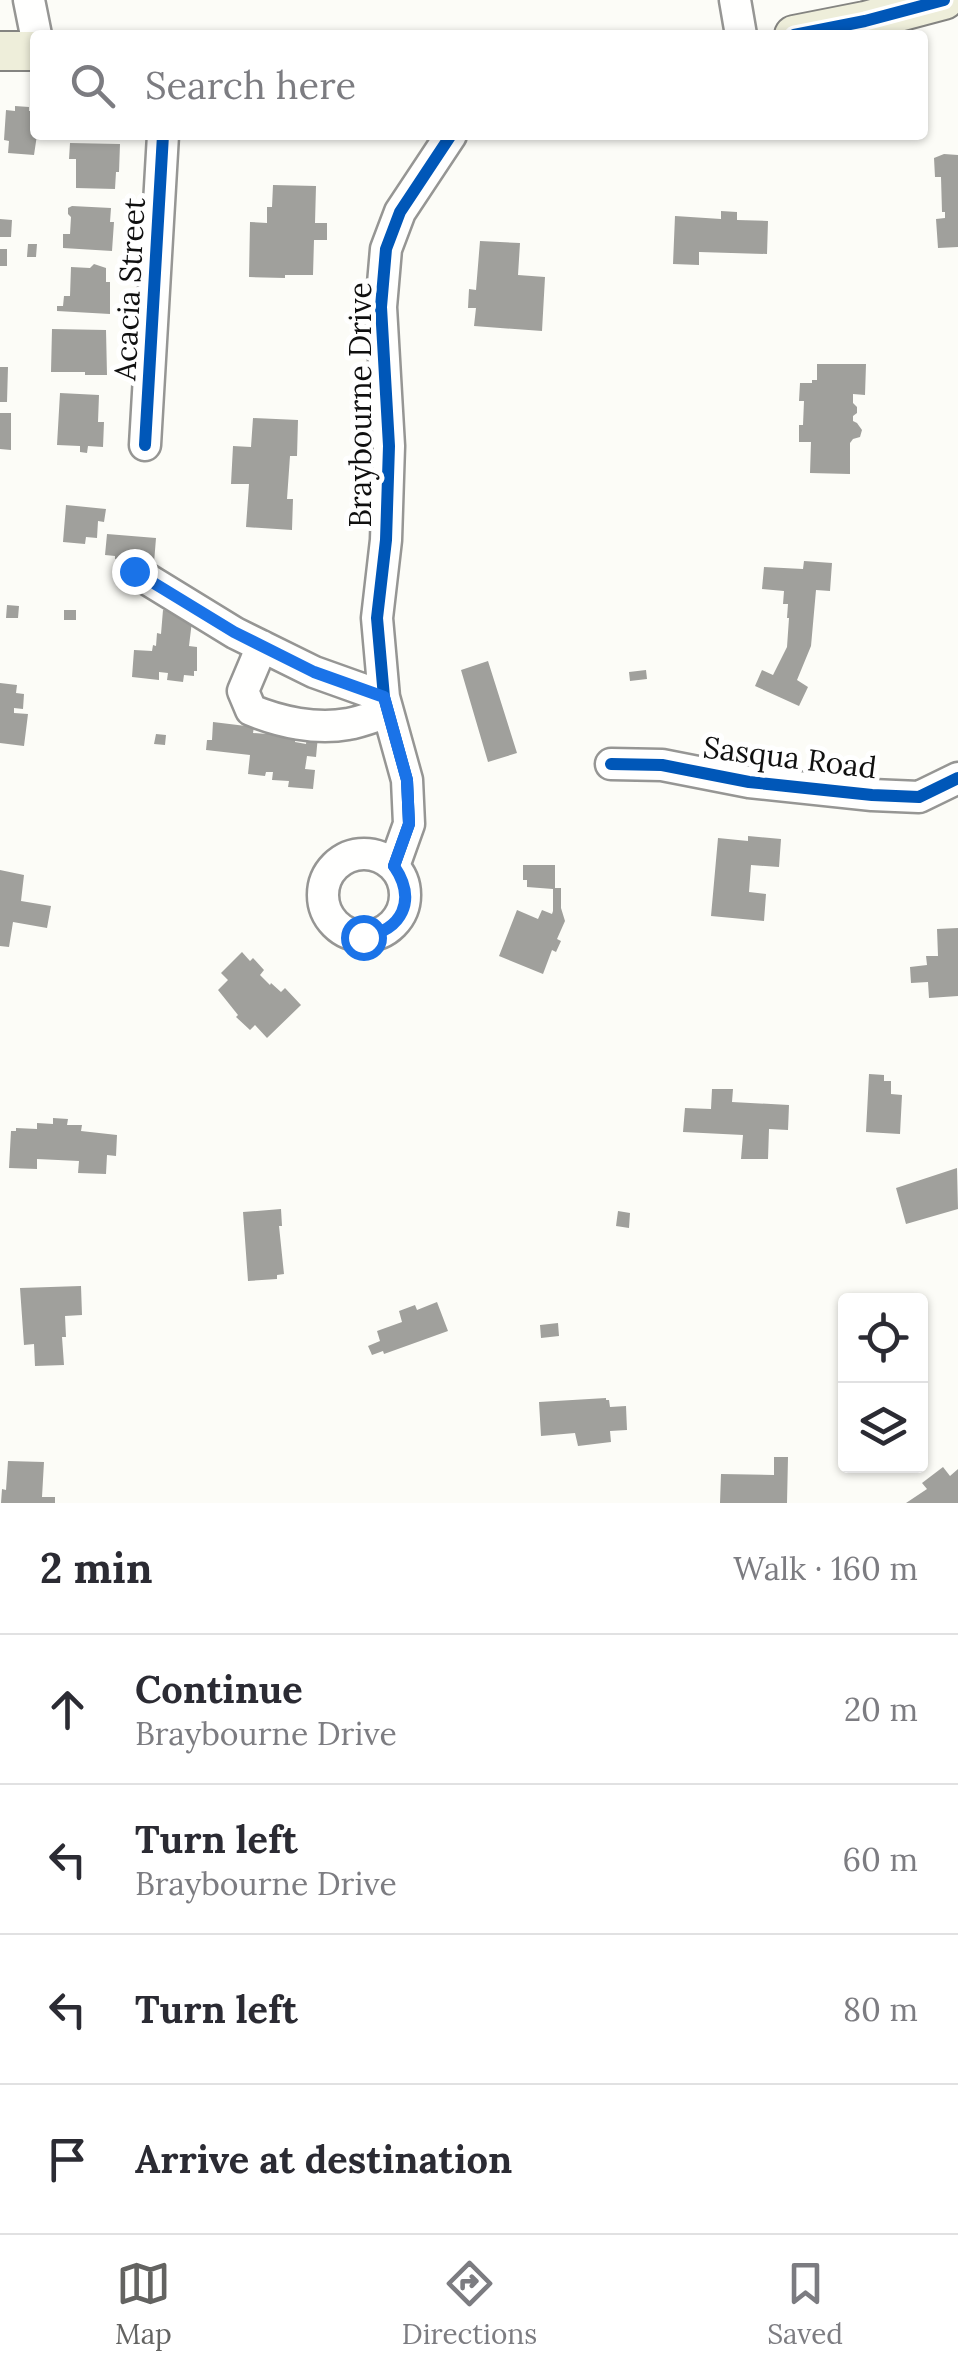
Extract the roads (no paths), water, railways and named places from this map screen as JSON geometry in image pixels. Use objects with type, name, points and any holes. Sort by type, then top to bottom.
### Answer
[{"type":"main road","points":[[820,30],[944,0]]},
{"type":"main road","points":[[0,51],[30,51]]},
{"type":"street","points":[[29,0],[35,30]]},
{"type":"street","points":[[735,0],[740,30]]},
{"type":"street","name":"Acacia Street","points":[[145,445],[162,140]]},
{"type":"street","name":"Braybourne Drive","points":[[394,866],[409,824],[407,780],[386,704],[377,618],[386,540],[389,446],[381,306],[386,249],[400,212],[448,140]]},
{"type":"street","points":[[134,571],[234,632],[386,704]]},
{"type":"street","points":[[262,646],[243,691],[251,710],[273,719],[320,726],[348,724],[386,704]]},
{"type":"street","name":"Sasqua Road","points":[[611,764],[662,765],[749,782],[919,797],[958,778]]}]
